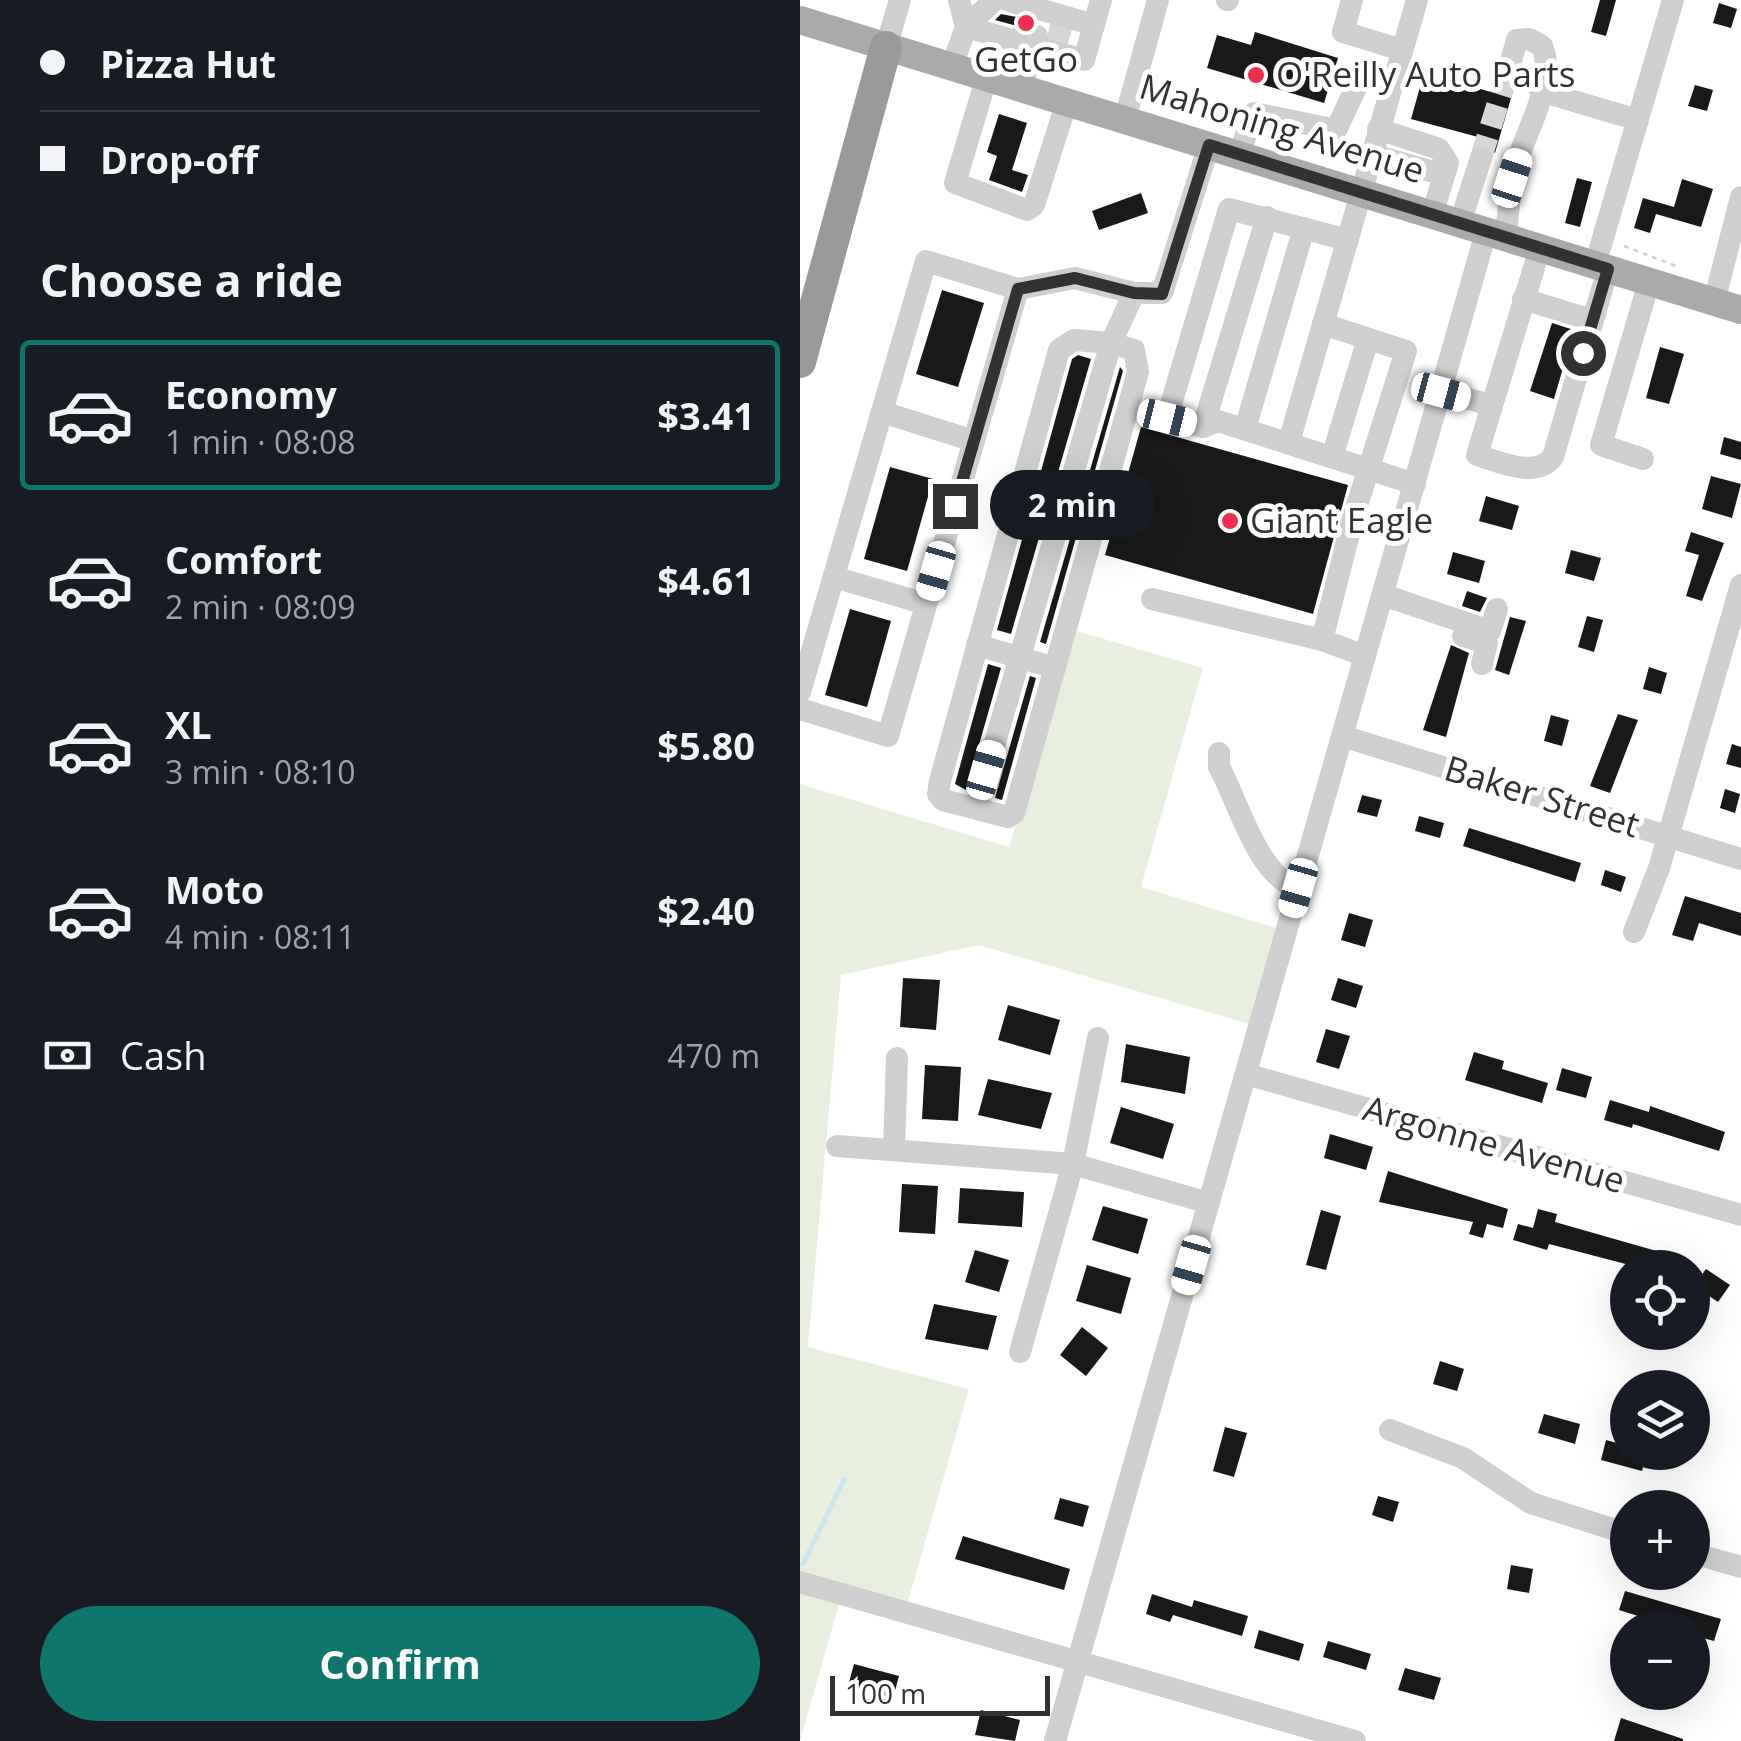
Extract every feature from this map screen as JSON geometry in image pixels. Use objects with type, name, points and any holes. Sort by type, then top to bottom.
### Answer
[{"type":"highway","points":[[800,362],[886,47]]},
{"type":"main road","name":"Mahoning Avenue","points":[[800,20],[1540,248],[1609,260],[1649,282],[1741,310]]},
{"type":"street","points":[[886,47],[900,0]]},
{"type":"street","points":[[952,66],[966,27],[959,0]]},
{"type":"street","points":[[966,27],[1029,22],[1084,60],[1101,0]]},
{"type":"street","points":[[1125,119],[1158,0]]},
{"type":"street","points":[[1352,0],[1343,32],[1402,50]]},
{"type":"street","points":[[1288,442],[1416,0]]},
{"type":"street","points":[[1540,248],[1476,455],[1513,466],[1546,466],[1554,456],[1609,260],[1638,120],[1674,0]]},
{"type":"street","points":[[966,27],[1029,22],[1094,25]]},
{"type":"street","points":[[1022,88],[1029,22]]},
{"type":"street","points":[[1483,231],[1511,214],[1512,178],[1547,66],[1542,46],[1529,39],[1517,40],[1511,61]]},
{"type":"street","points":[[987,76],[955,183],[1027,210],[1034,206],[1067,101]]},
{"type":"street","points":[[1239,154],[1254,114],[1336,130],[1361,77],[1392,83]]},
{"type":"street","points":[[1540,91],[1638,120]]},
{"type":"street","points":[[1378,130],[1439,149],[1448,163],[1432,214]]},
{"type":"street","points":[[800,692],[926,261],[1018,289],[1075,278],[1134,293],[1162,294],[1209,145]]},
{"type":"street","points":[[1371,154],[1444,175]]},
{"type":"street","points":[[1055,1741],[1441,392],[1483,231],[1479,163],[1512,178]]},
{"type":"street","points":[[1714,302],[1741,198]]},
{"type":"street","points":[[1348,240],[1228,209],[1162,416],[1203,426],[1218,421],[1414,484]]},
{"type":"street","points":[[1203,426],[1266,217]]},
{"type":"street","points":[[1245,429],[1304,228]]},
{"type":"street","points":[[1643,458],[1600,445],[1649,282]]},
{"type":"street","points":[[800,709],[888,736],[1018,289]]},
{"type":"street","points":[[976,808],[1111,343],[1134,293]]},
{"type":"street","points":[[1523,300],[1592,320]]},
{"type":"street","points":[[1322,640],[1406,351],[1323,324]]},
{"type":"street","points":[[1332,457],[1368,339]]},
{"type":"street","points":[[1074,340],[1111,343],[1134,350],[1138,372],[1014,814],[1008,817],[943,800],[938,794],[977,645],[1059,350],[1074,340]]},
{"type":"street","points":[[1441,392],[1490,405]]},
{"type":"street","points":[[882,412],[974,441]]},
{"type":"street","points":[[834,576],[926,604]]},
{"type":"street","points":[[1634,932],[1668,836],[1741,585]]},
{"type":"street","points":[[1152,600],[1322,640],[1366,656]]},
{"type":"street","points":[[1380,602],[1489,637]]},
{"type":"street","points":[[977,645],[1055,668]]},
{"type":"street","name":"Baker Street","points":[[1342,736],[1741,858]]},
{"type":"street","points":[[1219,753],[1219,766],[1268,870],[1283,884],[1298,888]]},
{"type":"street","points":[[1020,1352],[1072,1164],[1098,1038]]},
{"type":"street","points":[[894,1150],[896,1058]]},
{"type":"street","name":"Argonne Avenue","points":[[1246,1074],[1741,1215]]},
{"type":"street","points":[[838,1146],[1072,1164],[1209,1203]]},
{"type":"street","points":[[1390,1430],[1463,1458],[1531,1503],[1610,1528]]},
{"type":"street","points":[[1710,1558],[1741,1567]]},
{"type":"street","points":[[800,1582],[1355,1741]]},
{"type":"path","points":[[1609,260],[1676,266]]},
{"type":"green space","points":[[1077,631],[1203,668],[1141,887],[1286,931],[1259,1027],[979,945],[841,975],[808,1347],[969,1389],[905,1612],[842,1594],[800,1741],[800,784],[1009,847]]},
{"type":"building","points":[[1600,0],[1616,0],[1606,36],[1591,32]]},
{"type":"building","points":[[1719,3],[1737,9],[1731,28],[1713,23]]},
{"type":"building","points":[[1001,14],[1032,22],[1025,28],[995,20]]},
{"type":"building","points":[[1255,32],[1338,58],[1324,103],[1207,68],[1217,35],[1251,45]]},
{"type":"building","points":[[1498,68],[1508,76],[1518,74],[1495,153],[1486,144],[1475,144],[1478,137],[1411,119],[1424,73],[1491,92]]},
{"type":"building","points":[[1695,85],[1713,90],[1707,111],[1688,106]]},
{"type":"building","points":[[999,114],[1027,123],[1012,170],[1028,175],[1022,192],[989,180],[997,156],[987,152]]},
{"type":"building","points":[[1577,178],[1592,182],[1580,227],[1565,223]]},
{"type":"building","points":[[1682,179],[1713,189],[1701,227],[1656,214],[1650,233],[1634,228],[1643,198],[1674,207]]},
{"type":"building","points":[[1141,193],[1148,213],[1099,230],[1092,211]]},
{"type":"building","points":[[942,290],[984,303],[958,387],[916,374]]},
{"type":"building","points":[[1552,323],[1574,330],[1554,399],[1530,391]]},
{"type":"building","points":[[1660,347],[1684,354],[1669,404],[1646,398]]},
{"type":"building","points":[[1078,355],[1091,359],[1011,634],[997,630],[1072,359]]},
{"type":"building","points":[[1120,367],[1123,371],[1046,644],[1040,642]]},
{"type":"building","name":"Giant Eagle","points":[[1141,427],[1348,485],[1313,614],[1105,555]]},
{"type":"building","points":[[1724,437],[1741,442],[1741,460],[1720,454]]},
{"type":"building","points":[[890,467],[933,479],[907,571],[864,559]]},
{"type":"building","points":[[1711,476],[1741,484],[1732,518],[1702,509]]},
{"type":"building","points":[[1486,496],[1519,506],[1512,530],[1479,521]]},
{"type":"building","points":[[1691,532],[1724,543],[1702,601],[1686,596],[1699,555],[1685,551]]},
{"type":"building","points":[[1571,550],[1601,558],[1594,581],[1565,573]]},
{"type":"building","points":[[1453,552],[1485,561],[1479,583],[1447,574]]},
{"type":"building","points":[[1467,591],[1487,598],[1480,612],[1462,606]]},
{"type":"building","points":[[850,609],[891,621],[867,707],[825,695]]},
{"type":"building","points":[[1587,616],[1603,620],[1594,652],[1578,647]]},
{"type":"building","points":[[1510,617],[1526,621],[1509,675],[1495,670]]},
{"type":"building","points":[[1451,645],[1469,653],[1446,737],[1423,730]]},
{"type":"building","points":[[988,664],[1001,668],[966,790],[955,784]]},
{"type":"building","points":[[1649,667],[1667,673],[1661,694],[1643,689]]},
{"type":"building","points":[[1030,676],[1036,678],[1002,800],[995,798]]},
{"type":"building","points":[[1618,714],[1638,720],[1610,793],[1590,786]]},
{"type":"building","points":[[1551,715],[1569,720],[1562,746],[1544,741]]},
{"type":"building","points":[[1732,744],[1741,747],[1741,768],[1726,764]]},
{"type":"building","points":[[1725,789],[1740,794],[1735,813],[1720,808]]},
{"type":"building","points":[[1362,795],[1382,800],[1377,817],[1357,812]]},
{"type":"building","points":[[1419,816],[1444,823],[1440,838],[1415,831]]},
{"type":"building","points":[[1469,828],[1581,863],[1575,882],[1463,846]]},
{"type":"building","points":[[1605,870],[1626,877],[1621,892],[1601,885]]},
{"type":"building","points":[[1685,896],[1741,913],[1741,936],[1699,923],[1693,941],[1672,935]]},
{"type":"building","points":[[1349,913],[1373,920],[1365,947],[1341,940]]},
{"type":"building","points":[[903,978],[940,980],[936,1030],[900,1027]]},
{"type":"building","points":[[1338,978],[1363,986],[1356,1008],[1331,1000]]},
{"type":"building","points":[[1008,1005],[1060,1020],[1050,1055],[998,1040]]},
{"type":"building","points":[[1326,1029],[1350,1036],[1339,1069],[1316,1062]]},
{"type":"building","points":[[1126,1044],[1190,1057],[1185,1094],[1121,1082]]},
{"type":"building","points":[[1474,1052],[1504,1061],[1502,1069],[1548,1083],[1542,1103],[1465,1080]]},
{"type":"building","points":[[925,1065],[961,1067],[958,1121],[922,1119]]},
{"type":"building","points":[[1562,1068],[1592,1077],[1586,1098],[1556,1090]]},
{"type":"building","points":[[988,1079],[1052,1093],[1041,1129],[978,1115]]},
{"type":"building","points":[[1610,1100],[1649,1112],[1650,1106],[1725,1132],[1719,1151],[1633,1124],[1632,1128],[1604,1120]]},
{"type":"building","points":[[1121,1107],[1174,1124],[1163,1159],[1110,1143]]},
{"type":"building","points":[[1330,1134],[1373,1147],[1366,1170],[1324,1158]]},
{"type":"building","points":[[1388,1171],[1508,1209],[1503,1228],[1487,1224],[1483,1238],[1469,1234],[1473,1222],[1379,1202]]},
{"type":"building","points":[[902,1184],[938,1186],[935,1234],[899,1232]]},
{"type":"building","points":[[960,1188],[1024,1192],[1022,1227],[958,1223]]},
{"type":"building","points":[[1103,1206],[1148,1219],[1138,1254],[1092,1240]]},
{"type":"building","points":[[1538,1209],[1557,1214],[1555,1222],[1653,1250],[1610,1250],[1610,1260],[1549,1244],[1547,1250],[1513,1240],[1518,1224],[1533,1228]]},
{"type":"building","points":[[1321,1210],[1341,1216],[1326,1270],[1306,1265]]},
{"type":"building","points":[[975,1250],[1009,1260],[999,1292],[965,1282]]},
{"type":"building","points":[[1087,1265],[1131,1278],[1121,1314],[1076,1301]]},
{"type":"building","points":[[1710,1272],[1730,1285],[1718,1302],[1710,1297]]},
{"type":"building","points":[[934,1304],[997,1316],[988,1350],[925,1339]]},
{"type":"building","points":[[1082,1327],[1108,1348],[1086,1376],[1060,1355]]},
{"type":"building","points":[[1440,1361],[1464,1369],[1457,1391],[1433,1384]]},
{"type":"building","points":[[1544,1414],[1580,1424],[1575,1444],[1538,1433]]},
{"type":"building","points":[[1225,1427],[1247,1433],[1234,1477],[1213,1471]]},
{"type":"building","points":[[1606,1440],[1610,1441],[1610,1462],[1601,1460]]},
{"type":"building","points":[[1378,1496],[1399,1502],[1393,1522],[1372,1515]]},
{"type":"building","points":[[1060,1498],[1089,1506],[1083,1527],[1054,1519]]},
{"type":"building","points":[[963,1536],[1070,1569],[1064,1590],[955,1559]]},
{"type":"building","points":[[1511,1565],[1533,1569],[1529,1593],[1507,1589]]},
{"type":"building","points":[[1625,1591],[1690,1610],[1619,1610]]},
{"type":"building","points":[[1152,1594],[1192,1607],[1194,1600],[1248,1616],[1242,1636],[1173,1615],[1170,1622],[1146,1614]]},
{"type":"building","points":[[1710,1616],[1721,1619],[1714,1641],[1710,1640]]},
{"type":"building","points":[[1259,1630],[1304,1644],[1299,1661],[1254,1648]]},
{"type":"building","points":[[1328,1641],[1371,1654],[1366,1670],[1323,1657]]},
{"type":"building","points":[[854,1664],[899,1676],[893,1698],[848,1686]]},
{"type":"building","points":[[1405,1668],[1441,1678],[1434,1700],[1398,1690]]},
{"type":"building","points":[[981,1710],[1020,1720],[1015,1741],[975,1735]]},
{"type":"building","points":[[1621,1718],[1683,1739],[1683,1741],[1614,1741]]},
{"type":"waterway","points":[[803,1564],[844,1480]]},
{"type":"tunnel","points":[[1024,32],[1031,7]]},
{"type":"tunnel","points":[[1057,42],[1062,24]]},
{"type":"tunnel","points":[[1481,158],[1511,61]]},
{"type":"place","name":"GetGo","points":[[1026,23]]},
{"type":"place","name":"O'Reilly Auto Parts","points":[[1256,75]]},
{"type":"place","name":"Giant Eagle","points":[[1230,521]]},
{"type":"route","points":[[955,506],[1018,289],[1075,278],[1134,293],[1162,294],[1209,145],[1608,269],[1583,353]]}]
